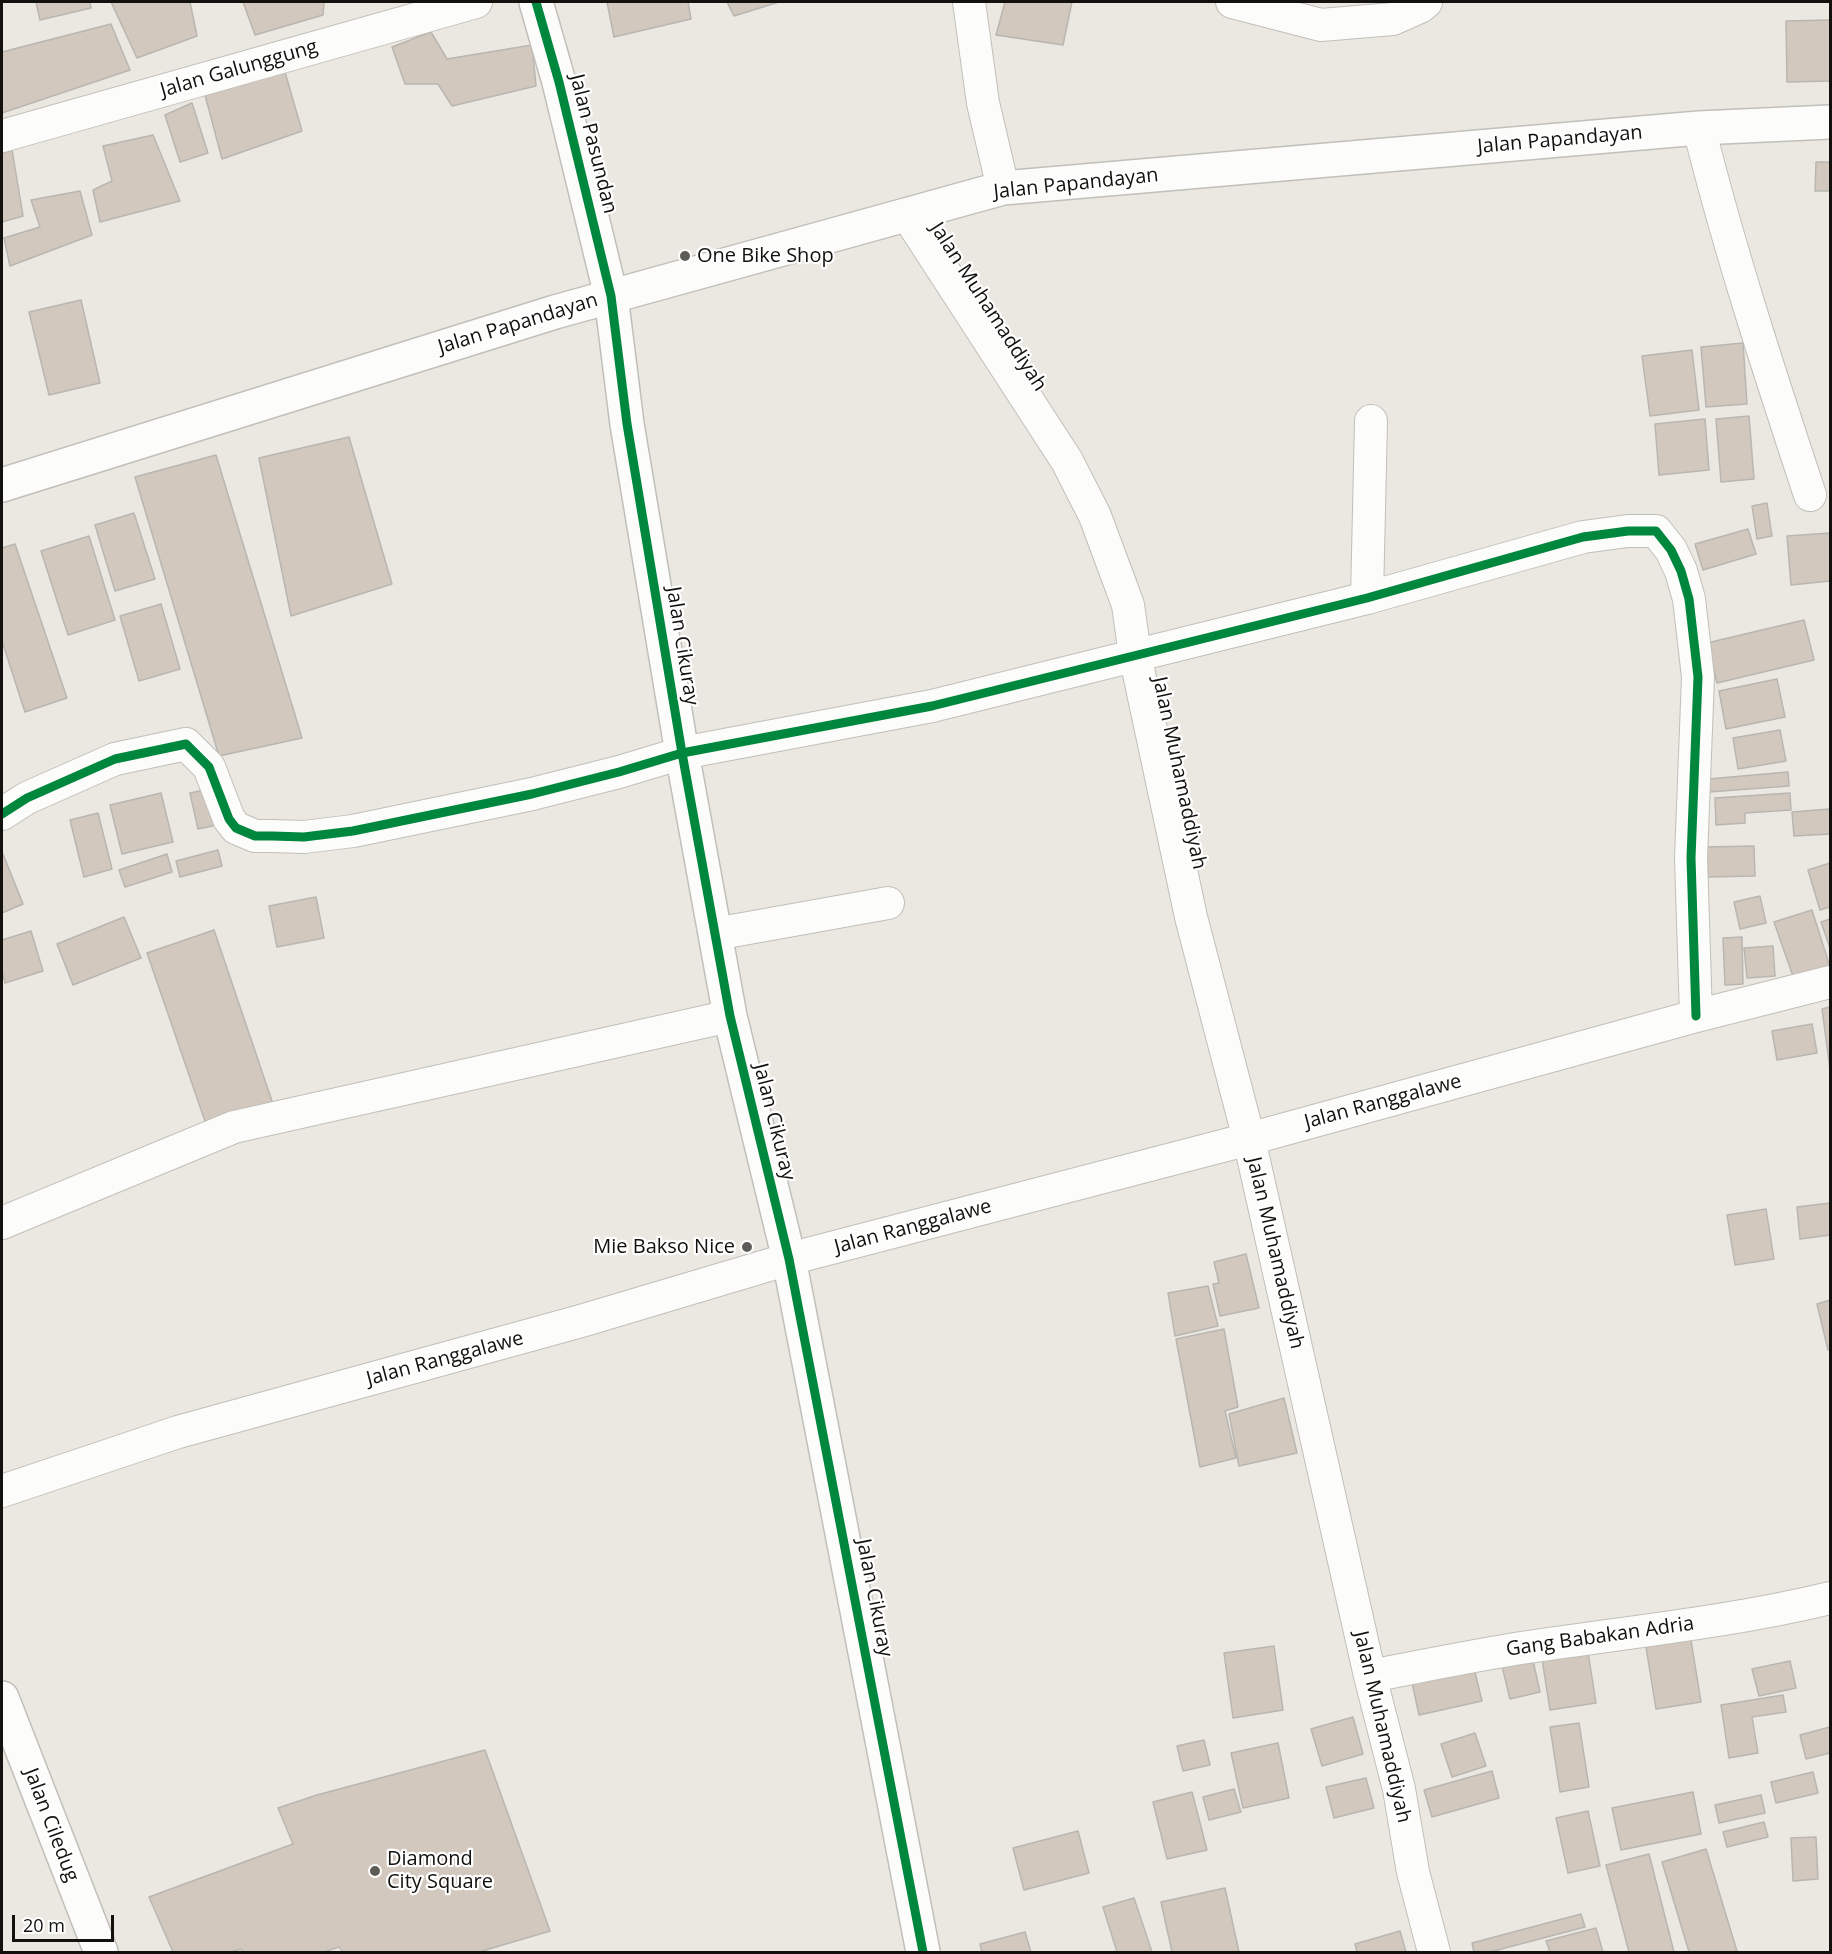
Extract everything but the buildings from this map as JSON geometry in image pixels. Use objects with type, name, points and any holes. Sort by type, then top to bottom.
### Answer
[{"type":"street","name":"Jalan Galunggung","points":[[2,136],[476,2]]},
{"type":"street","name":"Jalan Pasundan","points":[[536,2],[559,82],[611,296]]},
{"type":"street","points":[[969,2],[983,103],[1004,188]]},
{"type":"street","points":[[1232,2],[1321,25],[1393,19],[1426,2]]},
{"type":"street","name":"Jalan Papandayan","points":[[2,485],[555,312],[1004,188],[1699,128],[1830,122]]},
{"type":"street","points":[[1699,128],[1761,344],[1810,495]]},
{"type":"street","name":"Jalan Muhamaddiyah","points":[[908,216],[1067,461],[1090,507],[1128,605],[1135,655],[1191,917],[1250,1139],[1370,1676],[1399,1789],[1413,1872],[1434,1953]]},
{"type":"street","name":"Jalan Cikuray","points":[[611,296],[627,424],[681,753],[730,1016],[789,1259],[923,1953]]},
{"type":"street","points":[[1367,597],[1371,421]]},
{"type":"street","points":[[2,814],[27,798],[115,759],[186,744],[209,767],[229,819],[236,828],[255,836],[304,837],[353,831],[531,794],[619,772],[681,753],[932,706],[1367,597],[1583,537],[1628,531],[1656,531],[1671,550],[1681,571],[1689,599],[1698,677],[1691,858],[1695,1016]]},
{"type":"street","points":[[716,934],[888,903]]},
{"type":"street","name":"Jalan Ranggalawe","points":[[2,1491],[178,1432],[581,1321],[789,1259],[1250,1139],[1695,1016],[1830,982]]},
{"type":"street","points":[[2,1223],[234,1127],[730,1016]]},
{"type":"street","name":"Gang Babakan Adria","points":[[1370,1676],[1527,1647],[1605,1638],[1760,1614],[1830,1598]]},
{"type":"street","name":"Jalan Ciledug","points":[[2,1698],[101,1953]]},
{"type":"cycle path","points":[[536,2],[559,82],[611,296],[627,424],[682,753],[730,1016],[789,1259],[923,1952]]},
{"type":"cycle path","points":[[2,814],[27,798],[115,759],[186,744],[209,767],[229,819],[236,828],[255,836],[304,837],[353,831],[532,794],[682,753],[932,706],[1367,598],[1583,537],[1628,531],[1656,531],[1671,550],[1681,571],[1689,599],[1698,677],[1691,858],[1696,1016]]},
{"type":"place","name":"One Bike Shop","points":[[685,256]]},
{"type":"place","name":"Mie Bakso Nice","points":[[747,1247]]},
{"type":"place","name":"Diamond City Square","points":[[375,1871]]}]
